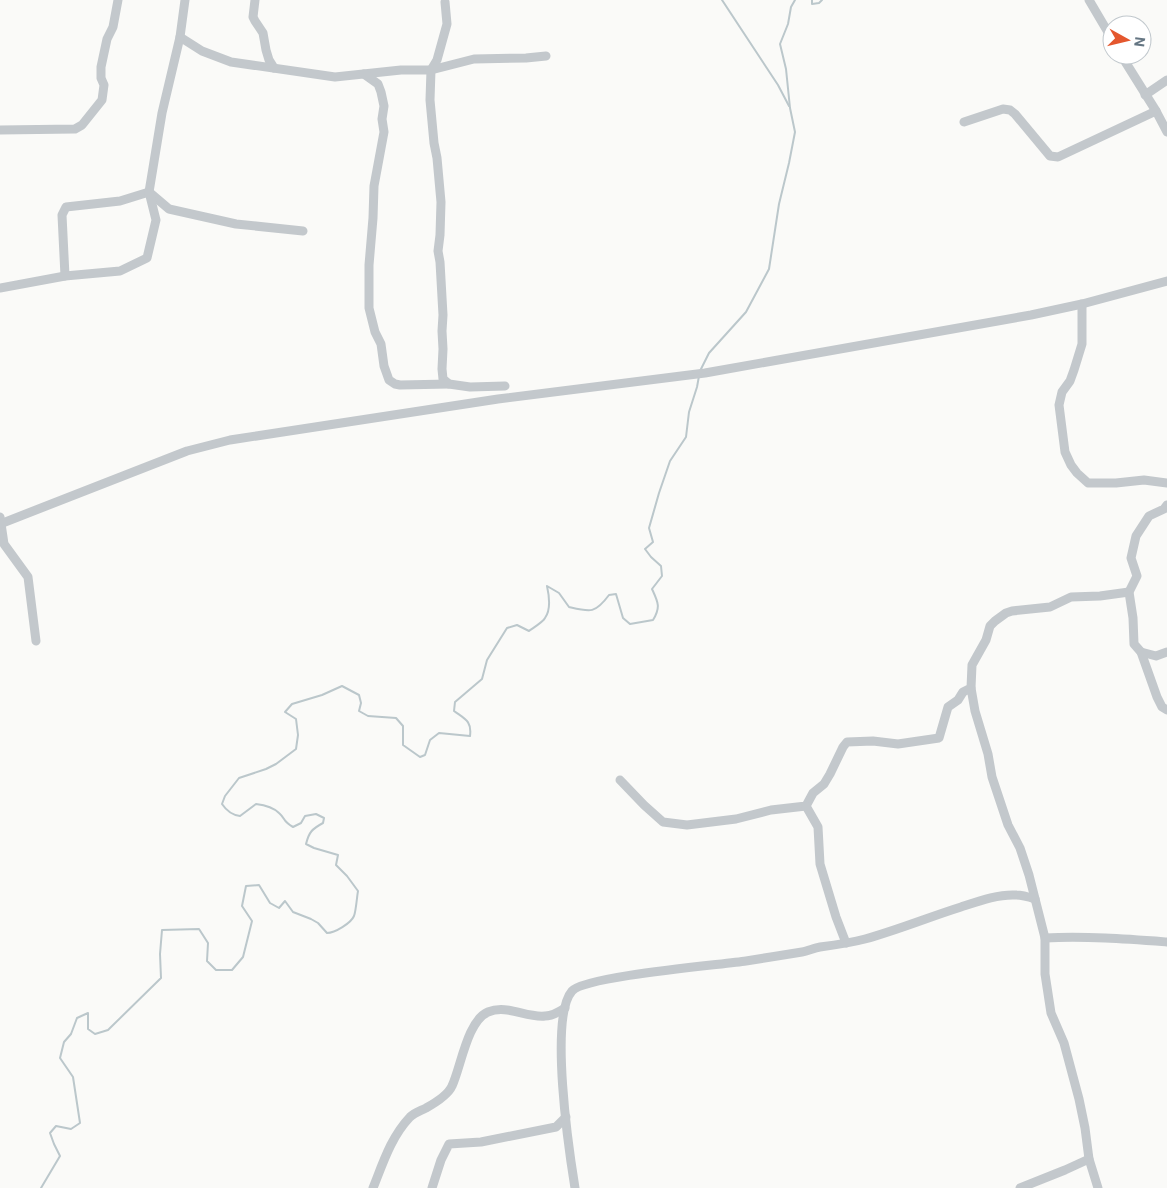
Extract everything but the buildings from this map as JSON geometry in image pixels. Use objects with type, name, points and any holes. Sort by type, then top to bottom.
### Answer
[{"type":"street","points":[[0,130],[75,129],[82,125],[102,100],[104,85],[101,78],[101,67],[107,39],[114,27],[118,0]]},
{"type":"street","points":[[0,288],[65,276],[120,271],[147,258],[156,220],[149,192],[162,113],[180,37],[185,0]]},
{"type":"street","points":[[255,0],[253,16],[263,33],[269,60],[274,68]]},
{"type":"street","points":[[1090,0],[1102,21]]},
{"type":"street","points":[[445,2],[446,24],[437,60],[431,70],[430,100],[434,143],[438,158],[441,202],[438,251],[443,315],[442,369],[444,379],[449,384]]},
{"type":"street","points":[[180,37],[202,51],[231,62],[335,77],[401,70],[431,70],[474,59],[546,56]]},
{"type":"street","points":[[1128,65],[1167,132]]},
{"type":"street","points":[[364,74],[378,84],[384,106],[382,120],[384,132],[374,186],[374,218],[369,265],[369,308],[375,332],[381,344],[384,366],[389,380],[400,385],[505,386]]},
{"type":"street","points":[[1145,95],[1167,80]]},
{"type":"street","points":[[964,122],[1002,110],[1010,110],[1050,156],[1058,157],[1156,111]]},
{"type":"street","points":[[149,192],[169,209],[236,224],[303,230]]},
{"type":"street","points":[[65,276],[62,215],[66,207],[120,201],[149,192]]},
{"type":"street","points":[[36,641],[28,577],[4,544],[0,522],[187,451],[230,440],[459,405],[694,375],[1031,315],[1167,282]]},
{"type":"street","points":[[1082,304],[1082,344],[1070,381],[1062,392],[1059,405],[1065,452],[1071,465],[1088,483],[1144,480],[1167,484]]},
{"type":"street","points":[[1167,505],[1164,509],[1149,516],[1136,536],[1131,558],[1137,576],[1129,592],[1134,644],[1140,652],[1157,697],[1162,706],[1167,710]]},
{"type":"street","points":[[1098,1188],[1089,1159],[1079,1099],[1064,1043],[1051,1013],[1045,974],[1045,938],[1035,898],[1020,848],[1008,825],[992,777],[988,754],[978,724],[971,688],[972,665],[986,640],[990,626],[1006,613],[1050,607],[1071,597],[1129,592]]},
{"type":"street","points":[[1140,652],[1156,656],[1167,652]]},
{"type":"street","points":[[806,806],[812,793],[824,784],[847,742],[873,741],[898,744],[939,738],[948,707],[958,700],[963,692],[971,688]]},
{"type":"street","points":[[620,780],[663,822],[687,825],[736,819],[770,810],[806,806]]},
{"type":"street","points":[[806,806],[818,827],[820,864],[846,943]]},
{"type":"street","points":[[574,1188],[561,1051],[562,1025],[566,1008],[571,992],[579,986],[607,979],[744,961],[863,940],[942,913],[1004,895],[1035,898]]},
{"type":"street","points":[[1045,938],[1114,938],[1167,942]]},
{"type":"street","points":[[373,1188],[393,1139],[410,1117],[435,1103],[451,1088],[467,1040],[483,1015],[489,1011],[501,1009],[546,1016],[566,1008]]},
{"type":"street","points":[[432,1188],[441,1160],[449,1144],[481,1142],[556,1127],[566,1117]]},
{"type":"street","points":[[1020,1188],[1089,1159]]},
{"type":"waterway","points":[[722,0],[778,85],[789,106]]},
{"type":"waterway","points":[[700,371],[709,353],[746,312],[769,269],[779,204],[795,132],[790,108],[786,69],[780,44],[788,24],[791,7],[795,0]]},
{"type":"waterway","points":[[812,0],[812,4],[819,3],[822,0]]},
{"type":"waterway","points":[[41,1188],[60,1156],[50,1133],[56,1126],[71,1129],[80,1123],[73,1077],[60,1058],[64,1042],[71,1034],[77,1018],[88,1013],[88,1029],[95,1034],[108,1030],[161,978],[162,930],[199,929],[208,943],[207,961],[216,970],[232,970],[243,957],[252,921],[242,906],[246,886],[259,885],[270,903],[279,908],[285,901],[293,912],[318,923],[327,933],[350,922],[354,916],[358,891],[336,865],[338,855],[306,844],[310,834],[323,823],[324,818],[316,814],[305,816],[301,823],[293,827],[277,811],[268,807],[256,804],[240,816],[234,815],[222,804],[225,796],[239,778],[276,764],[296,749],[298,735],[296,719],[285,712],[292,704],[322,695],[342,686],[359,695],[361,703],[359,711],[368,716],[396,718],[403,726],[403,745],[420,757],[425,755],[430,740],[439,733],[470,736],[469,724],[454,711],[455,702],[482,679],[487,660],[507,628],[517,625],[529,631],[544,620],[549,607],[547,586],[559,593],[569,607],[582,610],[592,610],[600,606],[609,595],[616,594],[623,618],[630,624],[653,620],[658,604],[652,589],[662,576],[661,566],[645,549],[653,542],[649,528],[670,461],[686,437],[689,412],[699,376]]}]
